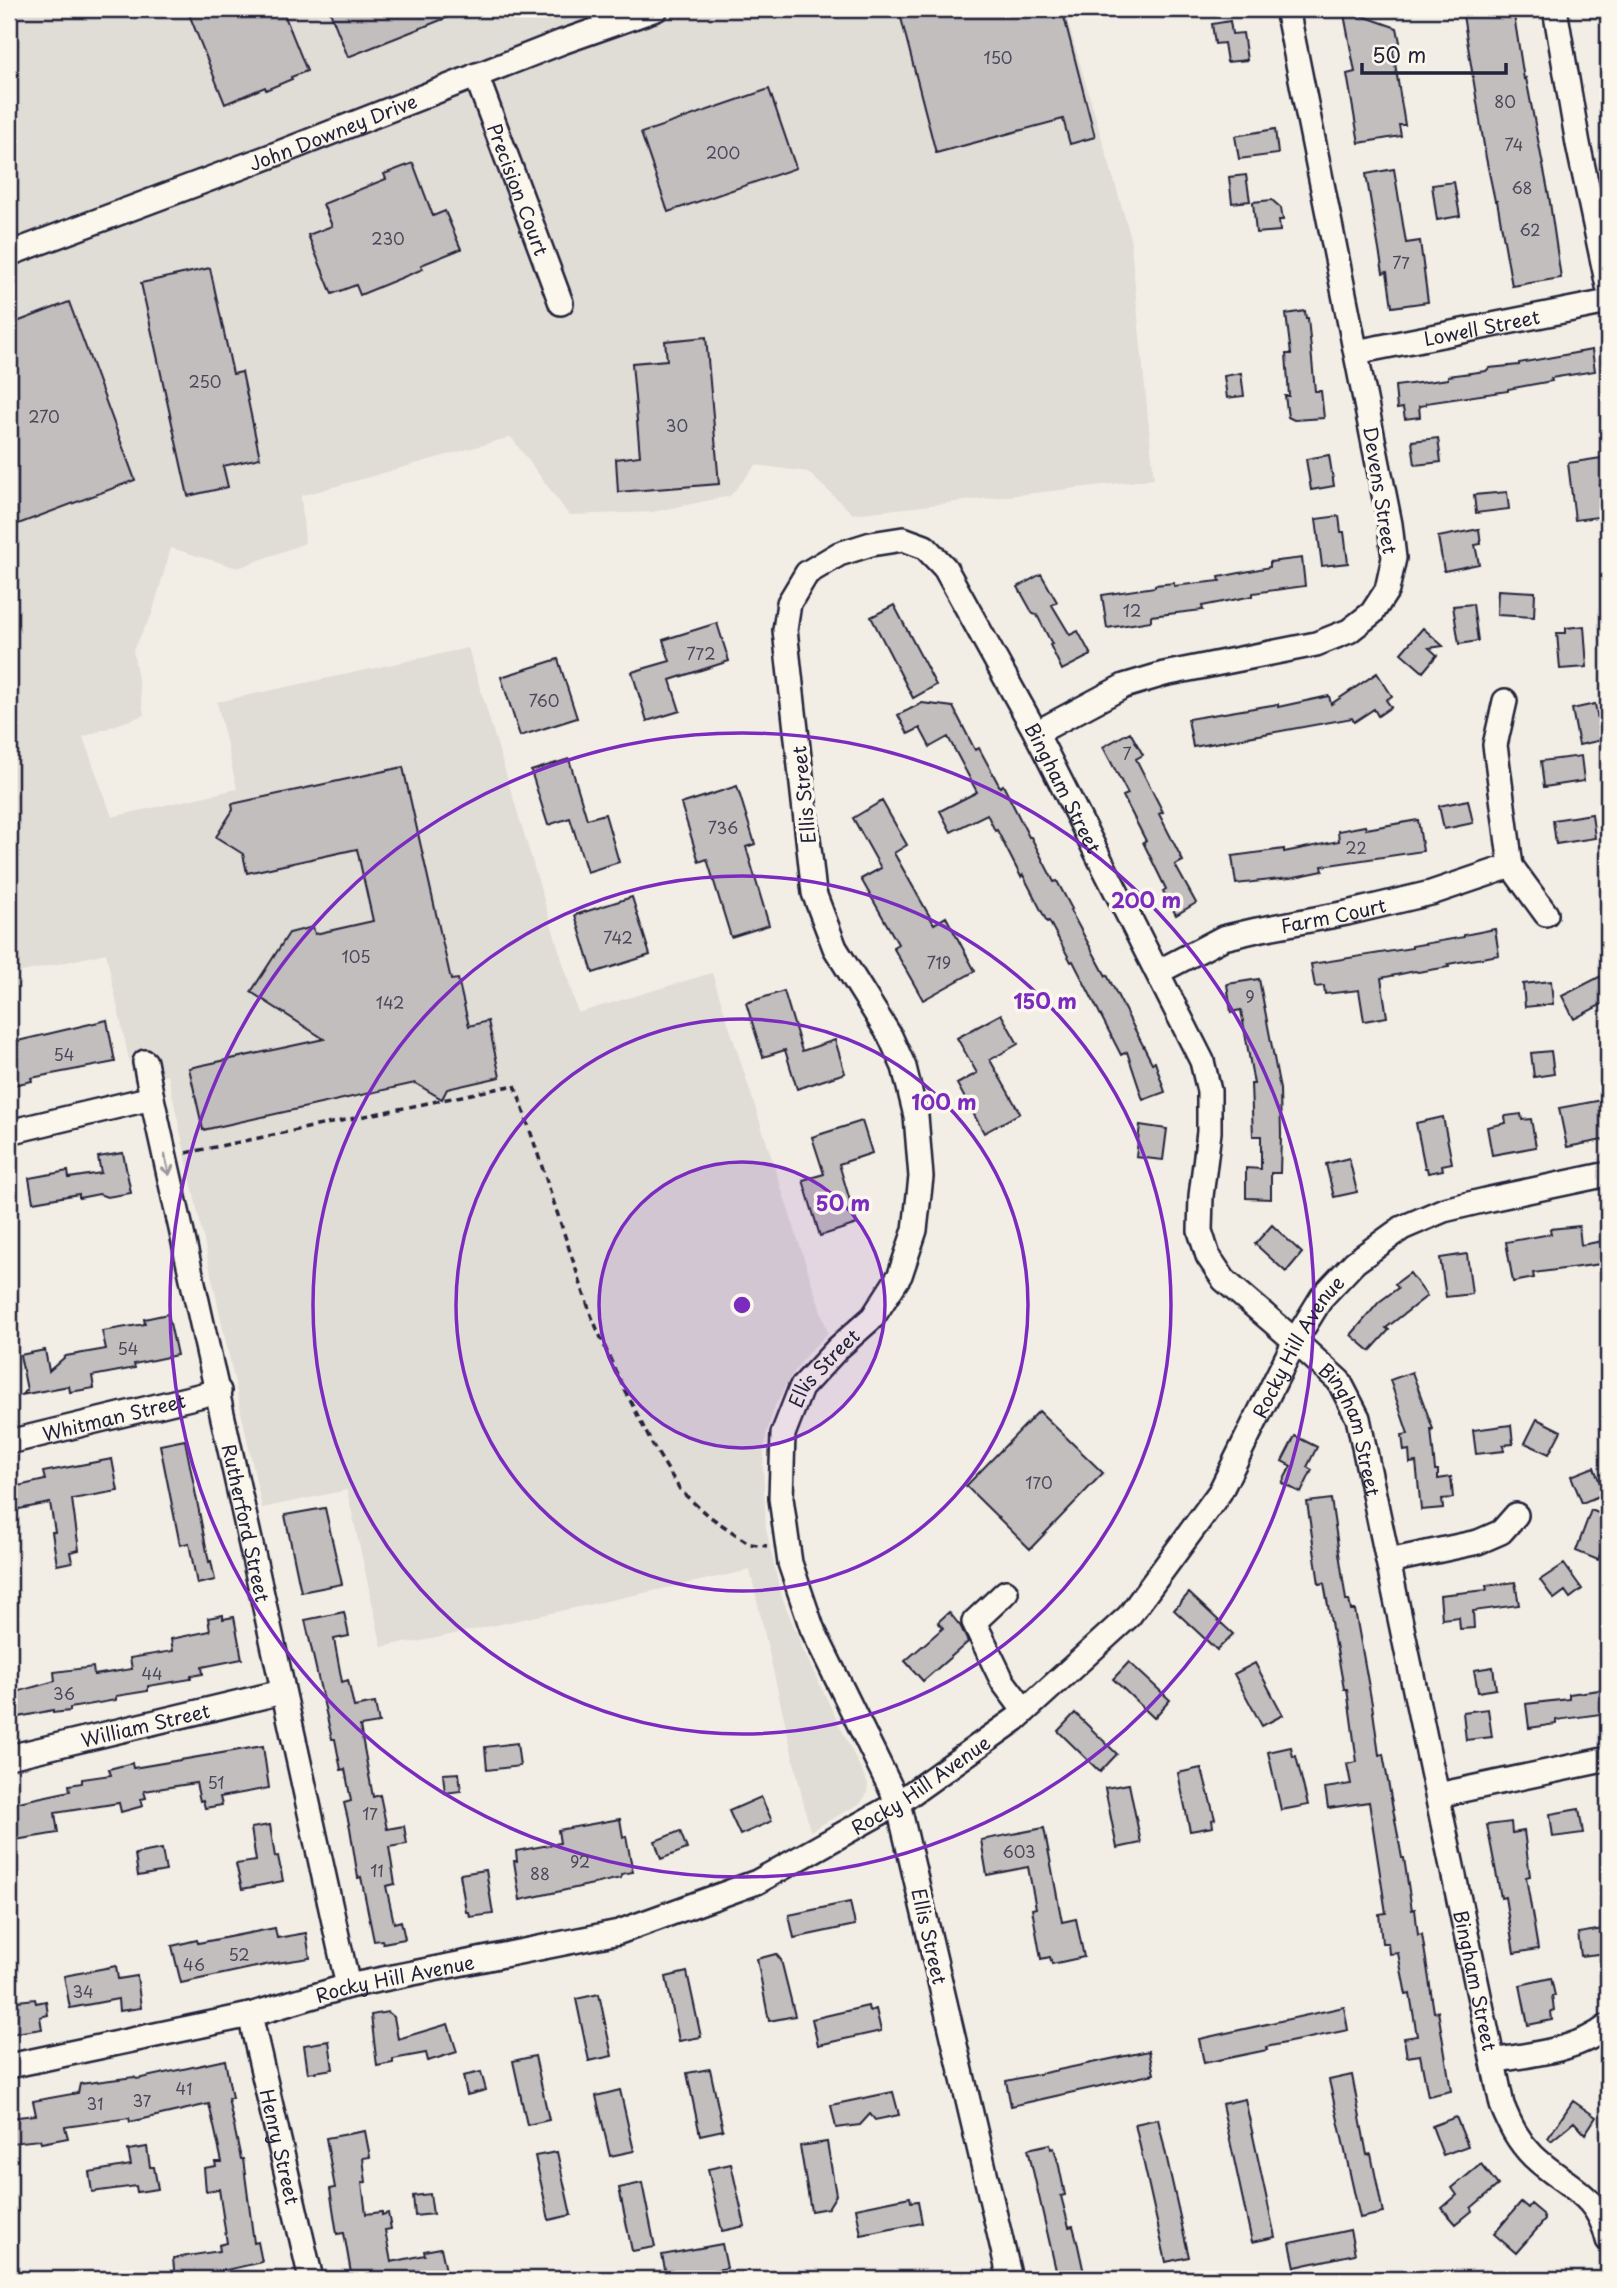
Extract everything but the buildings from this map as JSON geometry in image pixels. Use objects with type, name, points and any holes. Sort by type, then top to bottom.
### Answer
[{"type":"street","name":"John Downey Drive","points":[[9,254],[656,9]]},
{"type":"street","name":"Devens Street","points":[[1036,733],[1124,686],[1164,674],[1317,644],[1349,631],[1372,613],[1387,590],[1394,558],[1387,511],[1287,9]]},
{"type":"street","points":[[1555,9],[1578,144],[1608,286]]},
{"type":"street","name":"Precision Court","points":[[476,75],[561,303]]},
{"type":"street","name":"Lowell Street","points":[[1356,352],[1608,302]]},
{"type":"street","name":"Bingham Street","points":[[903,539],[925,547],[945,568],[1036,733],[1202,1061],[1209,1091],[1209,1132],[1201,1196],[1200,1231],[1208,1256],[1224,1280],[1296,1340],[1339,1381],[1357,1418],[1502,2105],[1515,2135],[1534,2157],[1593,2203],[1608,2240]]},
{"type":"street","name":"Ellis Street","points":[[903,539],[872,544],[839,554],[807,573],[789,603],[785,630],[814,892],[835,948],[890,1036],[904,1068],[916,1116],[921,1177],[915,1230],[900,1275],[873,1317],[838,1348],[801,1388],[783,1434],[781,1498],[790,1563],[812,1628],[898,1802],[1010,2279]]},
{"type":"street","points":[[1505,701],[1495,745],[1511,866],[1546,914]]},
{"type":"street","name":"Farm Court","points":[[1158,972],[1223,938],[1348,914],[1431,893],[1511,866]]},
{"type":"street","name":"Rutherford Street","points":[[145,1062],[348,1986]]},
{"type":"street","points":[[9,1132],[152,1098]]},
{"type":"street","name":"Rocky Hill Avenue","points":[[9,2066],[250,2015],[348,1986],[619,1932],[757,1882],[898,1802],[1016,1719],[1129,1616],[1220,1492],[1296,1340],[1322,1297],[1355,1262],[1402,1228],[1444,1210],[1608,1174]]},
{"type":"street","name":"Whitman Street","points":[[9,1442],[219,1391]]},
{"type":"street","points":[[1389,1561],[1478,1542],[1501,1532],[1516,1515]]},
{"type":"street","points":[[1006,1592],[974,1622],[1003,1682],[1024,1710]]},
{"type":"street","name":"William Street","points":[[9,1757],[282,1692]]},
{"type":"street","points":[[1438,1795],[1608,1759]]},
{"type":"street","name":"Henry Street","points":[[250,2015],[311,2279]]},
{"type":"street","points":[[1493,2062],[1566,2047],[1599,2034],[1608,2026]]},
{"type":"path","points":[[180,1154],[515,1085],[591,1315],[652,1444],[681,1491],[706,1514],[750,1544],[769,1546]]},
{"type":"shaded area","points":[[9,9],[1064,9],[1130,235],[1154,479],[853,514],[808,472],[756,465],[730,496],[652,512],[569,515],[511,437],[301,496],[305,543],[238,568],[171,548],[152,614],[133,650],[144,715],[83,737],[112,817],[237,789],[217,702],[468,648],[578,1013],[712,973],[828,1333],[807,1354],[789,1379],[775,1406],[766,1435],[763,1465],[766,1529],[780,1592],[804,1652],[868,1784],[867,1793],[861,1803],[810,1831],[750,1570],[417,1642],[382,1647],[347,1490],[262,1508],[168,1075],[134,1083],[106,953],[9,975]]}]
